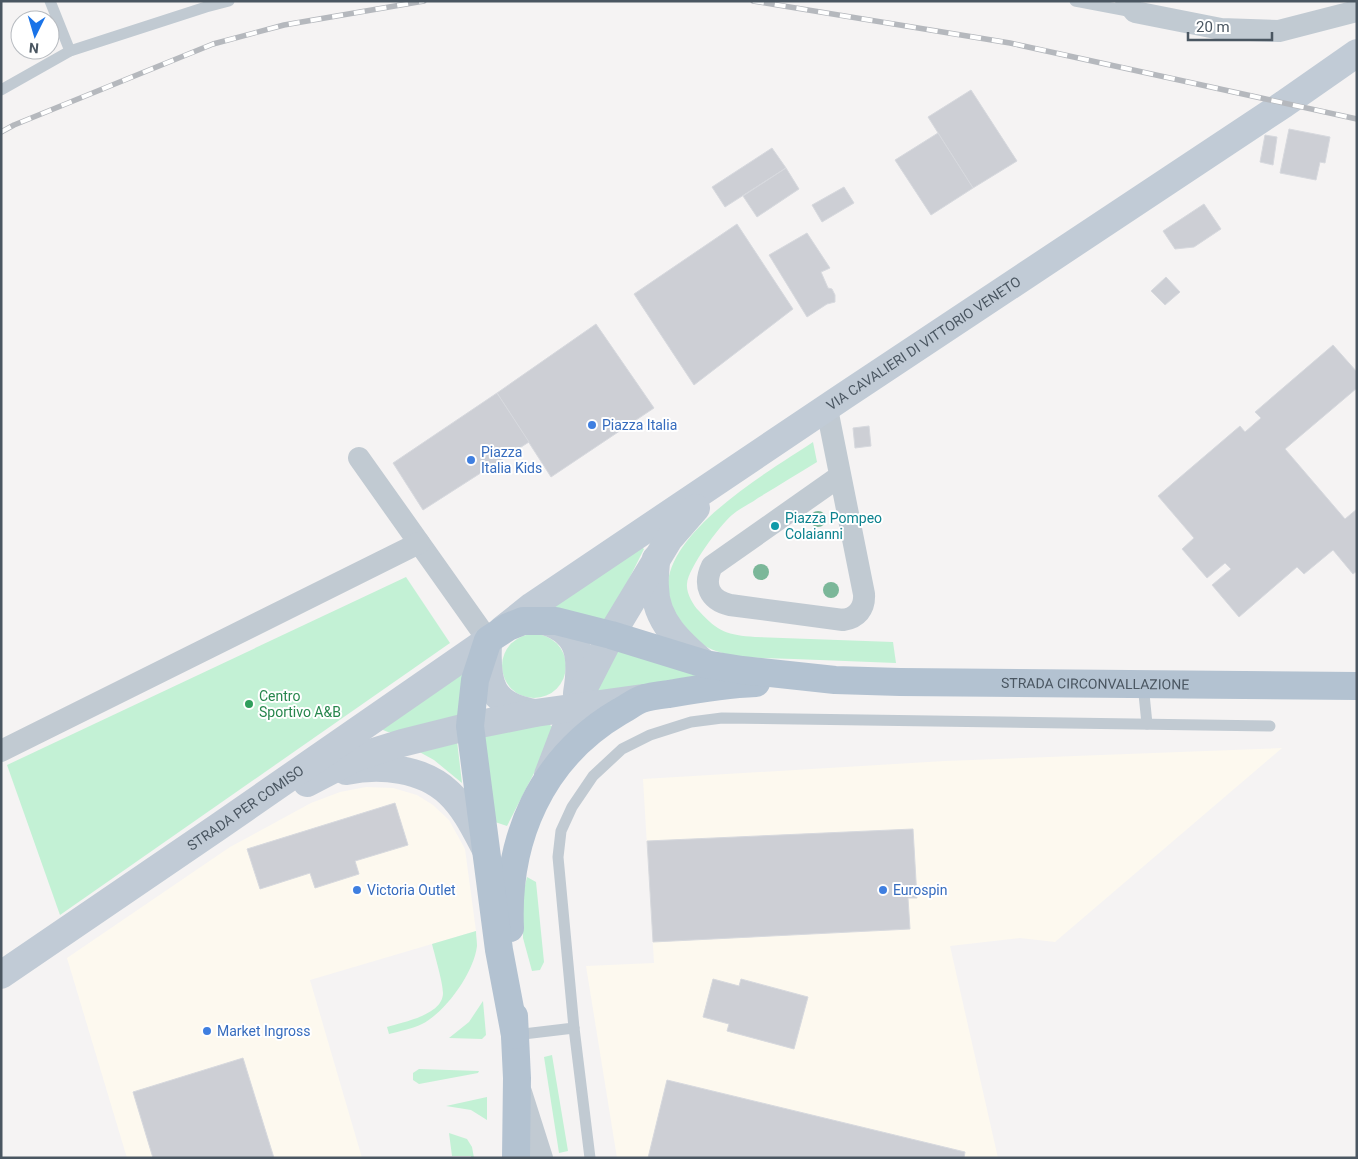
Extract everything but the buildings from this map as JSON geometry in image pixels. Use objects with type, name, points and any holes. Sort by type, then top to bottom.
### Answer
[{"type":"main road","name":"VIA CAVALIERI DI VITTORIO VENETO","points":[[490,639],[532,606],[1284,104],[1357,53]]},
{"type":"main road","points":[[516,1158],[515,1035],[510,912],[511,887],[520,838],[546,780],[574,707],[612,635],[669,539],[690,514],[732,471]]},
{"type":"main road","points":[[656,559],[655,588],[658,608],[667,625],[680,642],[705,664]]},
{"type":"main road","points":[[538,620],[553,624],[566,633],[575,645],[580,660],[580,676],[574,707]]},
{"type":"main road","points":[[515,1035],[499,950],[470,726],[475,680],[490,639],[508,627],[523,621],[556,621],[612,635],[705,664],[835,680]]},
{"type":"main road","points":[[490,639],[487,665],[489,680],[498,697],[512,708],[535,713]]},
{"type":"main road","name":"STRADA PER COMISO","points":[[1,975],[490,639]]},
{"type":"main road","points":[[218,827],[357,757],[470,726],[535,713],[708,687],[751,683],[835,680]]},
{"type":"main road","name":"STRADA CIRCONVALLAZIONE","points":[[835,680],[1357,686]]},
{"type":"main road","points":[[546,780],[568,752],[588,733],[643,698]]},
{"type":"main road","points":[[318,777],[358,769],[387,768],[408,771],[430,779],[449,793],[465,812],[485,848]]},
{"type":"street","points":[[1131,7],[1221,29],[1279,31],[1357,11]]},
{"type":"street","points":[[827,409],[864,594],[864,602],[857,615],[850,619],[836,619],[730,605],[721,603],[714,598],[708,582],[708,574],[712,566],[840,476]]},
{"type":"street","points":[[359,458],[490,639]]},
{"type":"street","points":[[1,751],[419,543]]},
{"type":"street","points":[[516,1078],[542,1158]]},
{"type":"lane","points":[[50,1],[70,51]]},
{"type":"lane","points":[[1,90],[70,51],[229,1]]},
{"type":"lane","points":[[1075,1],[1131,7]]},
{"type":"lane","points":[[1143,684],[1148,724]]},
{"type":"lane","points":[[590,1158],[574,1028],[558,857],[561,831],[572,807],[593,776],[622,749],[650,735],[691,722],[722,718],[1270,726]]},
{"type":"lane","points":[[515,1035],[574,1028]]},
{"type":"shaded area","points":[[1282,748],[1055,942],[1020,938],[950,946],[998,1158],[617,1158],[586,966],[654,963],[643,779],[945,761]]},
{"type":"shaded area","name":"Market Ingross","points":[[366,787],[393,788],[417,795],[433,805],[449,820],[465,849],[476,931],[310,980],[362,1158],[127,1158],[67,958],[230,847],[311,803],[340,792]]},
{"type":"green space","points":[[813,442],[817,462],[738,510],[720,528],[705,547],[693,568],[687,584],[689,595],[694,606],[712,624],[730,633],[755,637],[893,642],[896,663],[756,658],[719,652],[701,643],[679,619],[668,593],[672,567],[687,541],[710,516],[738,493]]},
{"type":"green space","points":[[638,544],[644,549],[607,623],[546,608]]},
{"type":"green space","name":"Centro Sportivo A&B","points":[[406,577],[450,643],[60,915],[7,765]]},
{"type":"green space","points":[[528,634],[540,634],[557,643],[564,654],[566,666],[564,678],[557,689],[540,698],[528,698],[516,693],[507,684],[502,672],[502,660],[507,648],[516,639]]},
{"type":"green space","points":[[616,648],[701,675],[598,692],[594,688]]},
{"type":"green space","points":[[460,671],[465,674],[461,716],[394,732],[383,730],[383,726]]},
{"type":"green space","points":[[548,724],[555,728],[554,734],[507,826],[489,820],[482,735]]},
{"type":"green space","points":[[457,741],[462,783],[434,760],[414,749]]},
{"type":"green space","points":[[527,877],[536,882],[544,962],[540,970],[532,971],[523,938],[523,894]]},
{"type":"green space","points":[[476,931],[477,946],[471,967],[449,1001],[422,1024],[389,1034],[387,1027],[412,1020],[430,1012],[441,1001],[443,989],[432,944]]},
{"type":"green space","points":[[483,1001],[486,1035],[482,1039],[449,1038],[469,1022]]},
{"type":"green space","points":[[552,1055],[568,1151],[559,1153],[544,1057]]},
{"type":"green space","points":[[419,1069],[479,1071],[478,1073],[419,1084],[413,1080],[413,1073]]},
{"type":"green space","points":[[487,1097],[487,1120],[471,1110],[446,1106]]},
{"type":"green space","points":[[449,1133],[467,1139],[472,1147],[474,1158],[471,1158],[471,1156],[452,1156]]},
{"type":"railway","points":[[1,132],[213,44],[284,25],[424,1]]},
{"type":"railway","points":[[753,1],[1010,43],[1357,119]]},
{"type":"place","name":"Piazza Italia","points":[[592,425]]},
{"type":"place","name":"Piazza Italia Kids","points":[[471,460]]},
{"type":"place","name":"Piazza Pompeo Colaianni","points":[[775,526]]},
{"type":"place","name":"Centro Sportivo A&B","points":[[249,704]]},
{"type":"place","name":"Victoria Outlet","points":[[357,890]]},
{"type":"place","name":"Eurospin","points":[[883,890]]},
{"type":"place","name":"Market Ingross","points":[[207,1031]]}]
